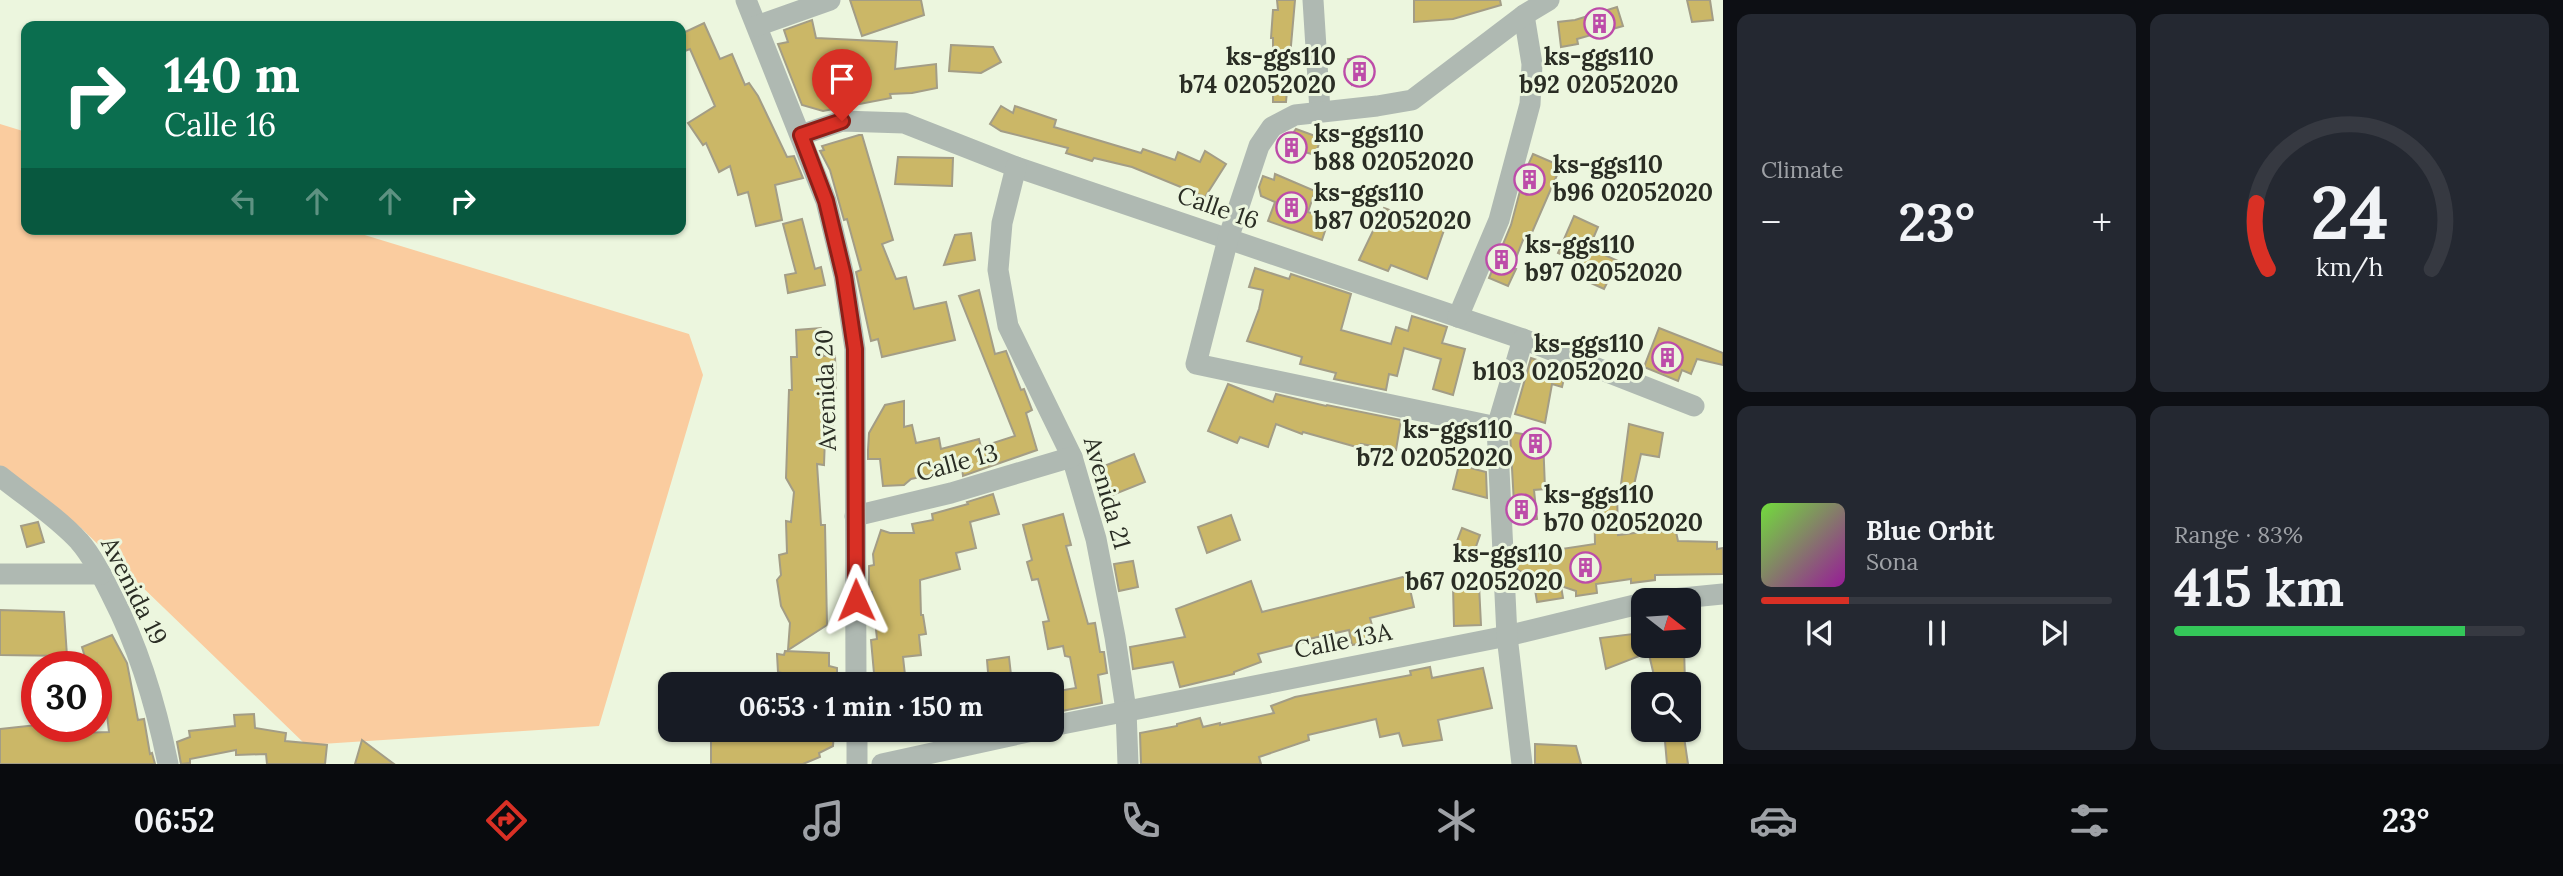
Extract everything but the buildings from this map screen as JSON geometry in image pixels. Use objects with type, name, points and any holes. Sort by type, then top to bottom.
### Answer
[{"type":"street","name":"Avenida 20","points":[[746,0],[826,201],[844,276],[855,349],[856,672]]},
{"type":"street","points":[[757,26],[831,0]]},
{"type":"street","points":[[1313,0],[1320,111]]},
{"type":"street","points":[[1497,427],[1196,364],[1228,239],[1259,146],[1272,127],[1295,115],[1412,100],[1524,15],[1549,0]]},
{"type":"street","points":[[1458,317],[1499,220],[1530,104],[1532,64],[1524,15]]},
{"type":"street","name":"Calle 16","points":[[801,135],[842,121],[904,123],[1016,167],[1523,339],[1694,406]]},
{"type":"street","name":"Avenida 21","points":[[1016,167],[1002,223],[998,270],[1008,326],[1072,457],[1096,539],[1126,710],[1128,764]]},
{"type":"street","points":[[1522,764],[1507,636],[1497,427],[1523,339]]},
{"type":"street","name":"Calle 13","points":[[855,516],[951,493],[1072,457]]},
{"type":"street","name":"Avenida 19","points":[[0,476],[56,520],[79,542],[101,574],[130,632],[147,675],[158,712],[168,764]]},
{"type":"street","points":[[0,574],[101,574]]},
{"type":"street","points":[[1701,596],[1723,594]]},
{"type":"street","name":"Calle 13A","points":[[1064,723],[1507,636],[1631,606]]},
{"type":"street","points":[[857,742],[857,764]]},
{"type":"street","points":[[882,764],[982,742]]},
{"type":"shaded area","points":[[0,124],[21,130],[21,235],[365,235],[689,334],[703,375],[599,726],[306,745],[79,526],[0,469]]},
{"type":"place","name":"ks-ggs110 b92 02052020","points":[[1599,23]]},
{"type":"place","name":"ks-ggs110 b74 02052020","points":[[1359,71]]},
{"type":"place","name":"ks-ggs110 b88 02052020","points":[[1291,148]]},
{"type":"place","name":"ks-ggs110 b96 02052020","points":[[1530,179]]},
{"type":"place","name":"ks-ggs110 b87 02052020","points":[[1291,207]]},
{"type":"place","name":"ks-ggs110 b97 02052020","points":[[1502,259]]},
{"type":"place","name":"ks-ggs110 b103 02052020","points":[[1667,358]]},
{"type":"place","name":"ks-ggs110 b72 02052020","points":[[1536,444]]},
{"type":"place","name":"ks-ggs110 b70 02052020","points":[[1521,509]]},
{"type":"place","name":"ks-ggs110 b67 02052020","points":[[1586,568]]},
{"type":"route","points":[[842,121],[801,135],[826,201],[844,276],[855,349],[856,600]]}]
